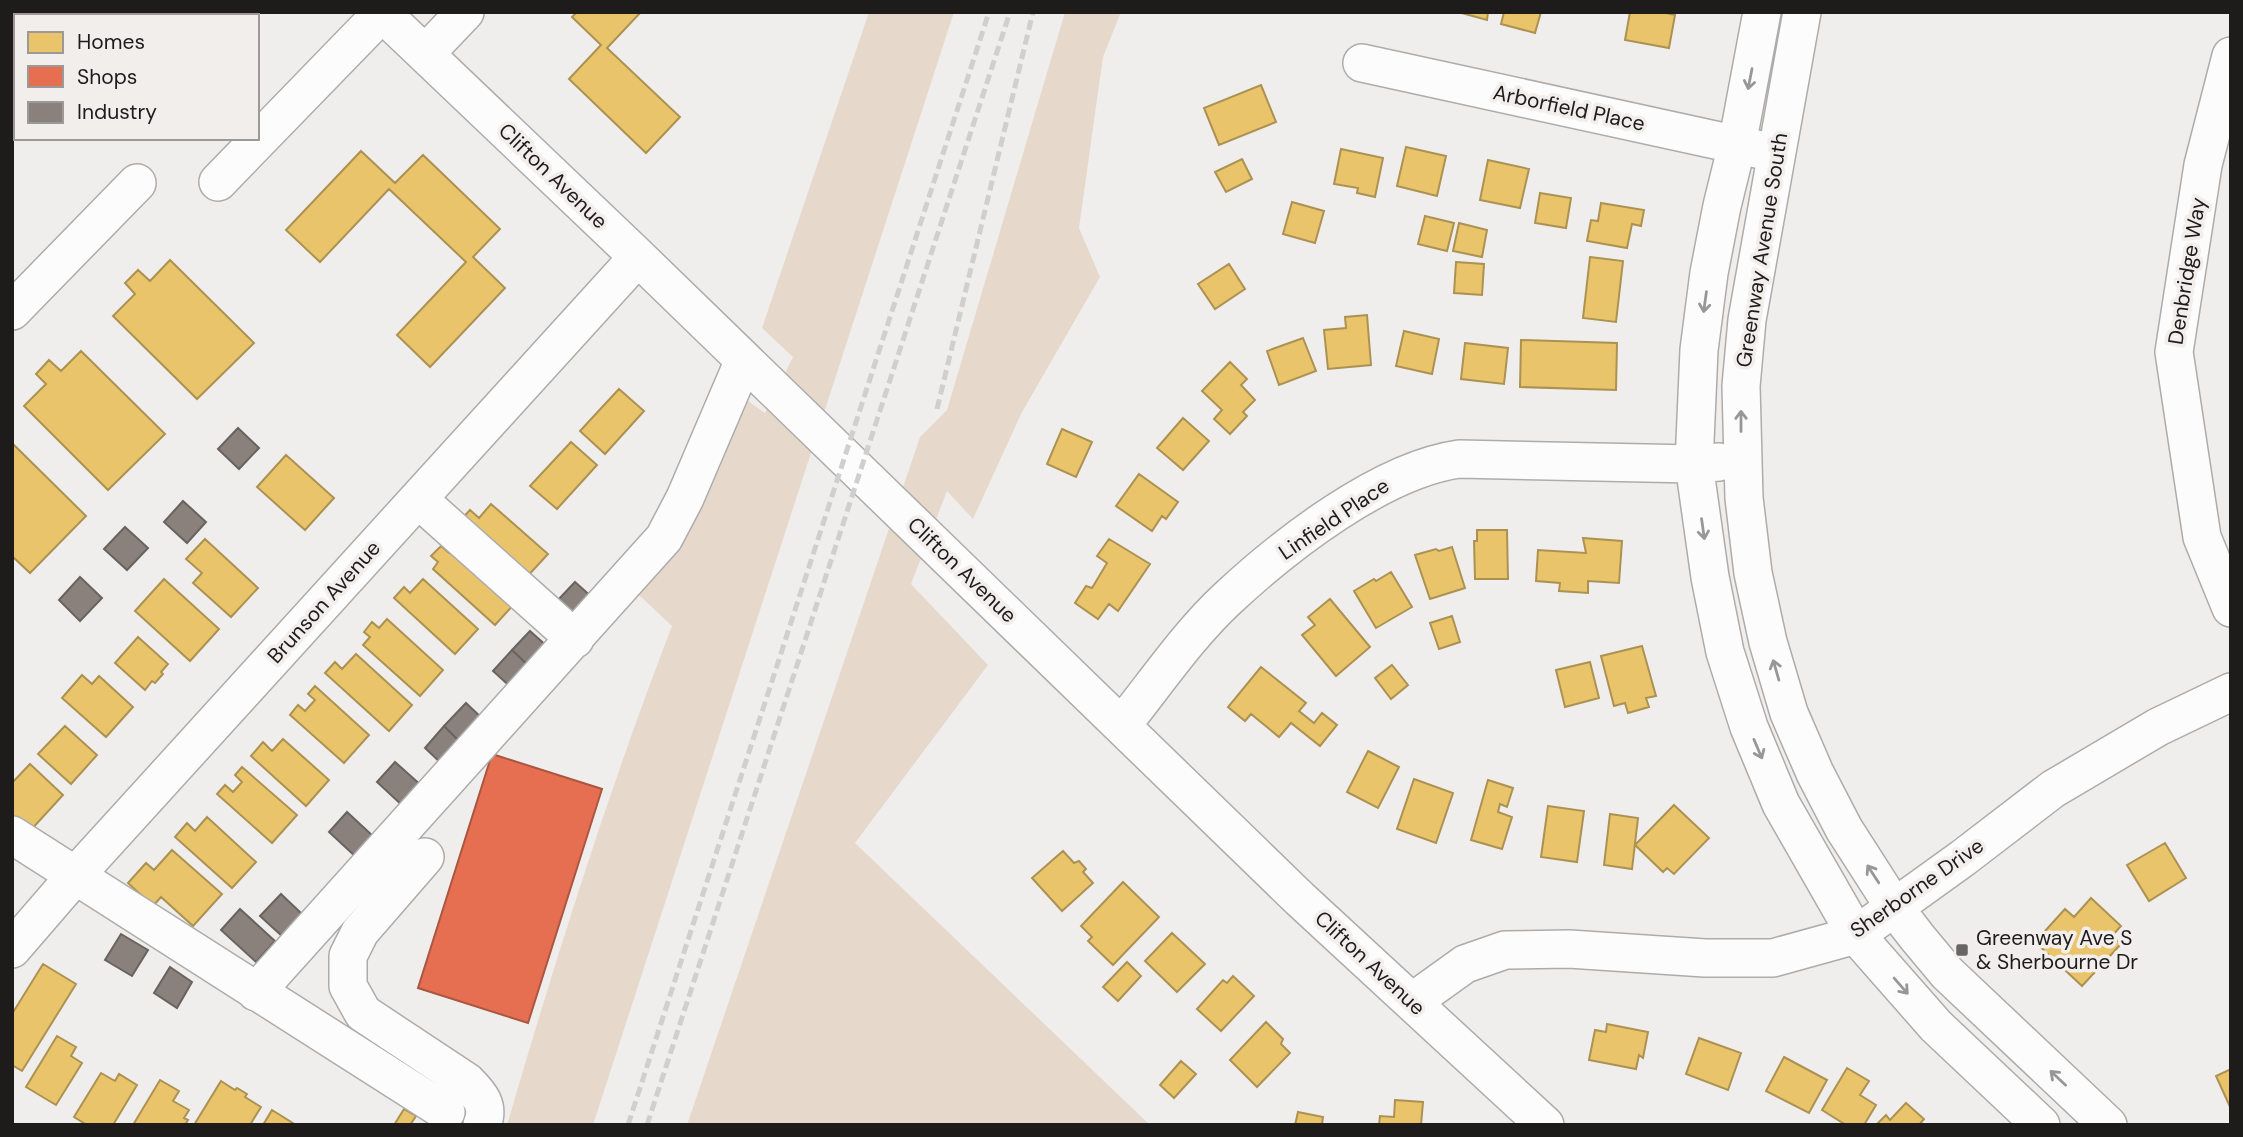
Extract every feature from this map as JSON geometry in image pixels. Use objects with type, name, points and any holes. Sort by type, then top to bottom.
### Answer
[{"type":"street","points":[[425,54],[465,12]]},
{"type":"street","name":"Greenway Avenue South","points":[[1762,12],[1707,286],[1699,350],[1695,464],[1710,577],[1723,640],[1749,727],[1782,804],[1812,862],[1856,935],[1936,1026],[2041,1125]]},
{"type":"street","name":"Greenway Avenue South","points":[[1802,12],[1747,320],[1741,386],[1744,498],[1754,573],[1768,642],[1789,713],[1815,773],[1844,829],[1894,907],[1947,973],[2108,1125]]},
{"type":"street","points":[[259,139],[382,13]]},
{"type":"street","name":"Clifton Avenue","points":[[382,13],[638,257],[1300,899],[1545,1125]]},
{"type":"street","name":"Denbridge Way","points":[[2231,56],[2203,165],[2174,352],[2202,537],[2231,608]]},
{"type":"street","name":"Arborfield Place","points":[[1362,63],[1776,153]]},
{"type":"street","points":[[218,181],[258,140]]},
{"type":"street","points":[[12,311],[137,183]]},
{"type":"street","name":"Brunson Avenue","points":[[12,949],[75,876],[638,257]]},
{"type":"street","points":[[482,1125],[485,1117],[482,1096],[467,1082],[363,1013],[348,986],[348,956],[360,932],[403,865],[575,639],[664,538],[685,498],[744,360]]},
{"type":"street","name":"Linfield Place","points":[[1122,725],[1201,626],[1227,598],[1315,527],[1395,478],[1437,462],[1459,459],[1695,464],[1742,460]]},
{"type":"street","points":[[418,499],[575,639]]},
{"type":"street","name":"Sherborne Drive","points":[[1412,1002],[1465,964],[1505,950],[1569,949],[1705,958],[1773,958],[1856,935],[2053,789],[2158,727],[2231,692]]},
{"type":"street","points":[[12,835],[446,1112]]},
{"type":"street","points":[[256,992],[403,865]]},
{"type":"shaded area","points":[[869,12],[954,12],[593,1125],[507,1125],[584,874],[672,626],[626,583],[744,398],[765,413],[793,357],[762,328]]},
{"type":"shaded area","points":[[1065,12],[1121,12],[1103,57],[1079,228],[1100,277],[1022,412],[973,519],[947,491],[911,584],[988,665],[855,843],[1150,1125],[687,1125],[920,437],[947,410]]},
{"type":"building: Homes","points":[[153,12],[201,12],[199,14]]},
{"type":"building: Homes","points":[[247,12],[249,14],[216,14]]},
{"type":"building: Homes","points":[[577,12],[641,12],[607,48],[680,117],[646,153],[569,79],[601,45],[572,17]]},
{"type":"building: Homes","points":[[1458,12],[1488,12],[1487,20]]},
{"type":"building: Homes","points":[[1504,12],[1541,12],[1535,33],[1501,24]]},
{"type":"building: Homes","points":[[1630,12],[1675,15],[1669,48],[1625,40]]},
{"type":"building: Homes","points":[[1261,85],[1276,122],[1219,145],[1204,108]]},
{"type":"building: Homes","points":[[1406,147],[1446,156],[1437,196],[1397,186]]},
{"type":"building: Homes","points":[[1341,149],[1383,158],[1375,197],[1357,193],[1358,188],[1334,184]]},
{"type":"building: Homes","points":[[361,151],[395,183],[423,155],[500,229],[473,257],[505,288],[430,367],[397,335],[466,262],[389,189],[320,262],[286,230]]},
{"type":"building: Homes","points":[[1242,159],[1252,179],[1226,192],[1215,172]]},
{"type":"building: Homes","points":[[1488,160],[1529,169],[1520,208],[1480,200]]},
{"type":"building: Homes","points":[[1540,193],[1571,198],[1566,228],[1535,223]]},
{"type":"building: Homes","points":[[1292,202],[1324,211],[1315,243],[1283,234]]},
{"type":"building: Homes","points":[[1601,203],[1644,210],[1641,226],[1632,224],[1627,248],[1587,241],[1591,220],[1598,221]]},
{"type":"building: Homes","points":[[1425,216],[1454,223],[1447,251],[1418,244]]},
{"type":"building: Homes","points":[[1459,223],[1487,230],[1482,257],[1453,251]]},
{"type":"building: Homes","points":[[1590,257],[1623,261],[1616,322],[1583,318]]},
{"type":"building: Homes","points":[[170,260],[254,343],[197,399],[113,316],[135,294],[125,283],[138,270],[150,281]]},
{"type":"building: Homes","points":[[1456,262],[1484,264],[1482,295],[1454,293]]},
{"type":"building: Homes","points":[[1229,264],[1245,289],[1215,309],[1198,284]]},
{"type":"building: Homes","points":[[1367,315],[1371,365],[1328,369],[1324,330],[1346,328],[1345,317]]},
{"type":"building: Homes","points":[[1404,331],[1439,339],[1432,374],[1396,366]]},
{"type":"building: Homes","points":[[1303,338],[1316,371],[1279,385],[1267,351]]},
{"type":"building: Homes","points":[[1521,340],[1617,343],[1616,390],[1520,387]]},
{"type":"building: Homes","points":[[1465,343],[1508,348],[1504,384],[1461,379]]},
{"type":"building: Homes","points":[[81,351],[165,434],[108,490],[24,406],[46,384],[36,374],[49,360],[61,371]]},
{"type":"building: Homes","points":[[1230,362],[1247,379],[1241,385],[1255,400],[1243,412],[1247,416],[1230,434],[1214,419],[1222,410],[1202,391]]},
{"type":"building: Homes","points":[[619,389],[644,411],[605,454],[580,431]]},
{"type":"building: Homes","points":[[1183,418],[1209,441],[1183,470],[1157,448]]},
{"type":"building: Homes","points":[[1062,429],[1092,442],[1076,477],[1047,464]]},
{"type":"building: Homes","points":[[571,442],[597,465],[557,509],[530,486]]},
{"type":"building: Homes","points":[[12,443],[86,516],[30,573],[12,556]]},
{"type":"building: Homes","points":[[286,455],[334,498],[305,530],[257,487]]},
{"type":"building: Homes","points":[[1139,474],[1178,502],[1166,519],[1162,516],[1152,531],[1116,506]]},
{"type":"building: Homes","points":[[491,504],[548,554],[524,580],[459,522],[470,510],[479,518]]},
{"type":"building: Homes","points":[[1477,530],[1507,530],[1508,579],[1475,579],[1474,541],[1477,541]]},
{"type":"building: Homes","points":[[1583,538],[1622,541],[1619,583],[1588,581],[1588,593],[1559,591],[1560,583],[1536,581],[1538,550],[1586,553]]},
{"type":"building: Homes","points":[[205,539],[258,588],[231,617],[193,583],[202,573],[186,559]]},
{"type":"building: Homes","points":[[1109,539],[1150,564],[1118,611],[1109,604],[1098,619],[1075,603],[1086,586],[1092,588],[1107,563],[1097,556]]},
{"type":"building: Homes","points":[[441,546],[449,553],[455,547],[516,602],[495,625],[433,569],[438,562],[431,556]]},
{"type":"building: Homes","points":[[1452,547],[1465,588],[1430,599],[1415,555]]},
{"type":"building: Homes","points":[[1391,572],[1412,607],[1376,628],[1354,591]]},
{"type":"building: Homes","points":[[164,579],[219,629],[190,661],[135,611]]},
{"type":"building: Homes","points":[[423,579],[478,629],[455,654],[394,598],[404,587],[410,593]]},
{"type":"building: Homes","points":[[1330,599],[1370,647],[1336,676],[1302,635],[1315,625],[1308,617]]},
{"type":"building: Homes","points":[[1452,616],[1460,642],[1439,649],[1430,623]]},
{"type":"building: Homes","points":[[387,619],[443,670],[420,696],[363,645],[370,637],[364,632],[372,622],[379,628]]},
{"type":"building: Homes","points":[[138,637],[168,664],[161,672],[163,674],[145,690],[115,663]]},
{"type":"building: Homes","points":[[1642,646],[1656,696],[1646,698],[1649,707],[1628,713],[1625,703],[1614,706],[1601,656]]},
{"type":"building: Homes","points":[[356,654],[412,705],[389,731],[325,673],[335,662],[342,669]]},
{"type":"building: Homes","points":[[1590,662],[1599,698],[1565,707],[1556,670]]},
{"type":"building: Homes","points":[[1392,665],[1408,685],[1391,699],[1375,678]]},
{"type":"building: Homes","points":[[1261,667],[1306,703],[1299,711],[1314,723],[1322,713],[1337,725],[1320,746],[1291,723],[1279,737],[1251,714],[1245,721],[1228,707]]},
{"type":"building: Homes","points":[[82,675],[92,684],[99,676],[133,707],[106,737],[62,698]]},
{"type":"building: Homes","points":[[315,686],[369,735],[344,763],[290,715],[298,705],[305,711],[315,700],[308,694]]},
{"type":"building: Homes","points":[[65,726],[97,755],[71,784],[38,754]]},
{"type":"building: Homes","points":[[283,739],[329,780],[306,806],[251,756],[263,742],[272,751]]},
{"type":"building: Homes","points":[[1368,751],[1399,767],[1378,808],[1347,792]]},
{"type":"building: Homes","points":[[30,764],[63,795],[29,832],[12,817],[12,783]]},
{"type":"building: Homes","points":[[242,767],[297,815],[272,843],[217,794],[225,785],[233,792],[242,782],[235,775]]},
{"type":"building: Homes","points":[[1414,779],[1453,793],[1436,843],[1397,829]]},
{"type":"building: Homes","points":[[1488,780],[1513,788],[1507,807],[1500,804],[1498,812],[1512,817],[1502,849],[1471,840]]},
{"type":"building: Homes","points":[[1674,805],[1709,838],[1674,874],[1667,868],[1663,872],[1635,845]]},
{"type":"building: Homes","points":[[1548,806],[1584,811],[1577,862],[1541,857]]},
{"type":"building: Homes","points":[[1610,814],[1638,818],[1632,869],[1604,865]]},
{"type":"building: Homes","points":[[207,817],[256,862],[232,888],[175,837],[187,823],[195,831]]},
{"type":"building: Homes","points":[[2165,843],[2186,878],[2149,901],[2127,865]]},
{"type":"building: Homes","points":[[172,850],[222,894],[193,926],[161,897],[153,906],[128,883],[146,863],[154,870]]},
{"type":"building: Homes","points":[[1063,851],[1074,863],[1079,861],[1086,869],[1083,872],[1093,883],[1062,911],[1032,878]]},
{"type":"building: Homes","points":[[1123,882],[1159,917],[1113,965],[1088,941],[1092,937],[1081,926]]},
{"type":"building: Homes","points":[[2091,898],[2121,926],[2112,936],[2121,944],[2082,986],[2035,942],[2065,909],[2074,917]]},
{"type":"building: Homes","points":[[1172,933],[1205,964],[1177,992],[1145,961]]},
{"type":"building: Homes","points":[[1127,962],[1141,976],[1118,1001],[1103,987]]},
{"type":"building: Homes","points":[[43,964],[76,984],[22,1071],[12,1065],[12,1014]]},
{"type":"building: Homes","points":[[1233,976],[1254,996],[1221,1031],[1197,1009],[1223,980],[1227,983]]},
{"type":"building: Homes","points":[[1266,1022],[1283,1039],[1281,1044],[1290,1053],[1257,1087],[1230,1060]]},
{"type":"building: Homes","points":[[1607,1024],[1648,1032],[1643,1058],[1639,1055],[1636,1069],[1589,1060],[1595,1030],[1606,1032]]},
{"type":"building: Homes","points":[[57,1036],[76,1047],[71,1056],[82,1063],[56,1105],[26,1087]]},
{"type":"building: Homes","points":[[1699,1038],[1741,1053],[1728,1090],[1686,1074]]},
{"type":"building: Homes","points":[[1784,1057],[1827,1080],[1809,1113],[1766,1091]]},
{"type":"building: Homes","points":[[1181,1061],[1196,1074],[1174,1098],[1160,1085]]},
{"type":"building: Homes","points":[[1847,1068],[1869,1081],[1860,1095],[1876,1105],[1864,1125],[1846,1125],[1822,1110]]},
{"type":"building: Homes","points":[[2231,1069],[2231,1109],[2216,1076]]},
{"type":"building: Homes","points":[[101,1073],[115,1081],[119,1074],[137,1085],[113,1125],[87,1125],[74,1117]]},
{"type":"building: Homes","points":[[160,1080],[179,1091],[173,1101],[189,1110],[184,1118],[188,1120],[185,1125],[133,1125]]},
{"type":"building: Homes","points":[[221,1081],[247,1094],[245,1097],[261,1107],[250,1125],[194,1125]]},
{"type":"building: Homes","points":[[1395,1100],[1423,1102],[1421,1125],[1379,1125],[1380,1116],[1394,1117]]},
{"type":"building: Homes","points":[[1906,1103],[1924,1119],[1919,1125],[1876,1125],[1886,1115],[1890,1120]]},
{"type":"building: Homes","points":[[404,1109],[416,1116],[410,1125],[394,1125]]},
{"type":"building: Homes","points":[[272,1110],[296,1125],[263,1125]]},
{"type":"building: Homes","points":[[1298,1112],[1323,1117],[1323,1125],[1295,1125]]},
{"type":"building: Shops","points":[[492,754],[602,789],[528,1023],[418,988]]},
{"type":"building: Industry","points":[[238,428],[259,448],[239,469],[218,449]]},
{"type":"building: Industry","points":[[183,501],[206,522],[187,543],[164,522]]},
{"type":"building: Industry","points":[[125,527],[148,548],[127,570],[104,549]]},
{"type":"building: Industry","points":[[80,577],[102,598],[80,621],[59,600]]},
{"type":"building: Industry","points":[[575,582],[593,598],[577,617],[558,600]]},
{"type":"building: Industry","points":[[530,631],[549,648],[531,668],[512,650]]},
{"type":"building: Industry","points":[[512,650],[531,668],[513,689],[493,671]]},
{"type":"building: Industry","points":[[466,703],[484,720],[462,744],[444,726]]},
{"type":"building: Industry","points":[[444,726],[462,744],[443,765],[425,748]]},
{"type":"building: Industry","points":[[395,762],[422,786],[404,807],[377,782]]},
{"type":"building: Industry","points":[[347,812],[374,837],[356,857],[329,832]]},
{"type":"building: Industry","points":[[281,894],[302,914],[282,936],[260,916]]},
{"type":"building: Industry","points":[[240,909],[275,941],[256,962],[221,930]]},
{"type":"building: Industry","points":[[121,934],[148,950],[132,976],[105,960]]},
{"type":"building: Industry","points":[[170,967],[192,982],[177,1008],[154,993]]},
{"type":"railway","points":[[628,1125],[989,12]]},
{"type":"railway","points":[[647,1125],[1010,12]]},
{"type":"railway","points":[[937,409],[1033,12]]},
{"type":"place","name":"Greenway Ave S & Sherbourne Dr","points":[[1962,950]]}]
